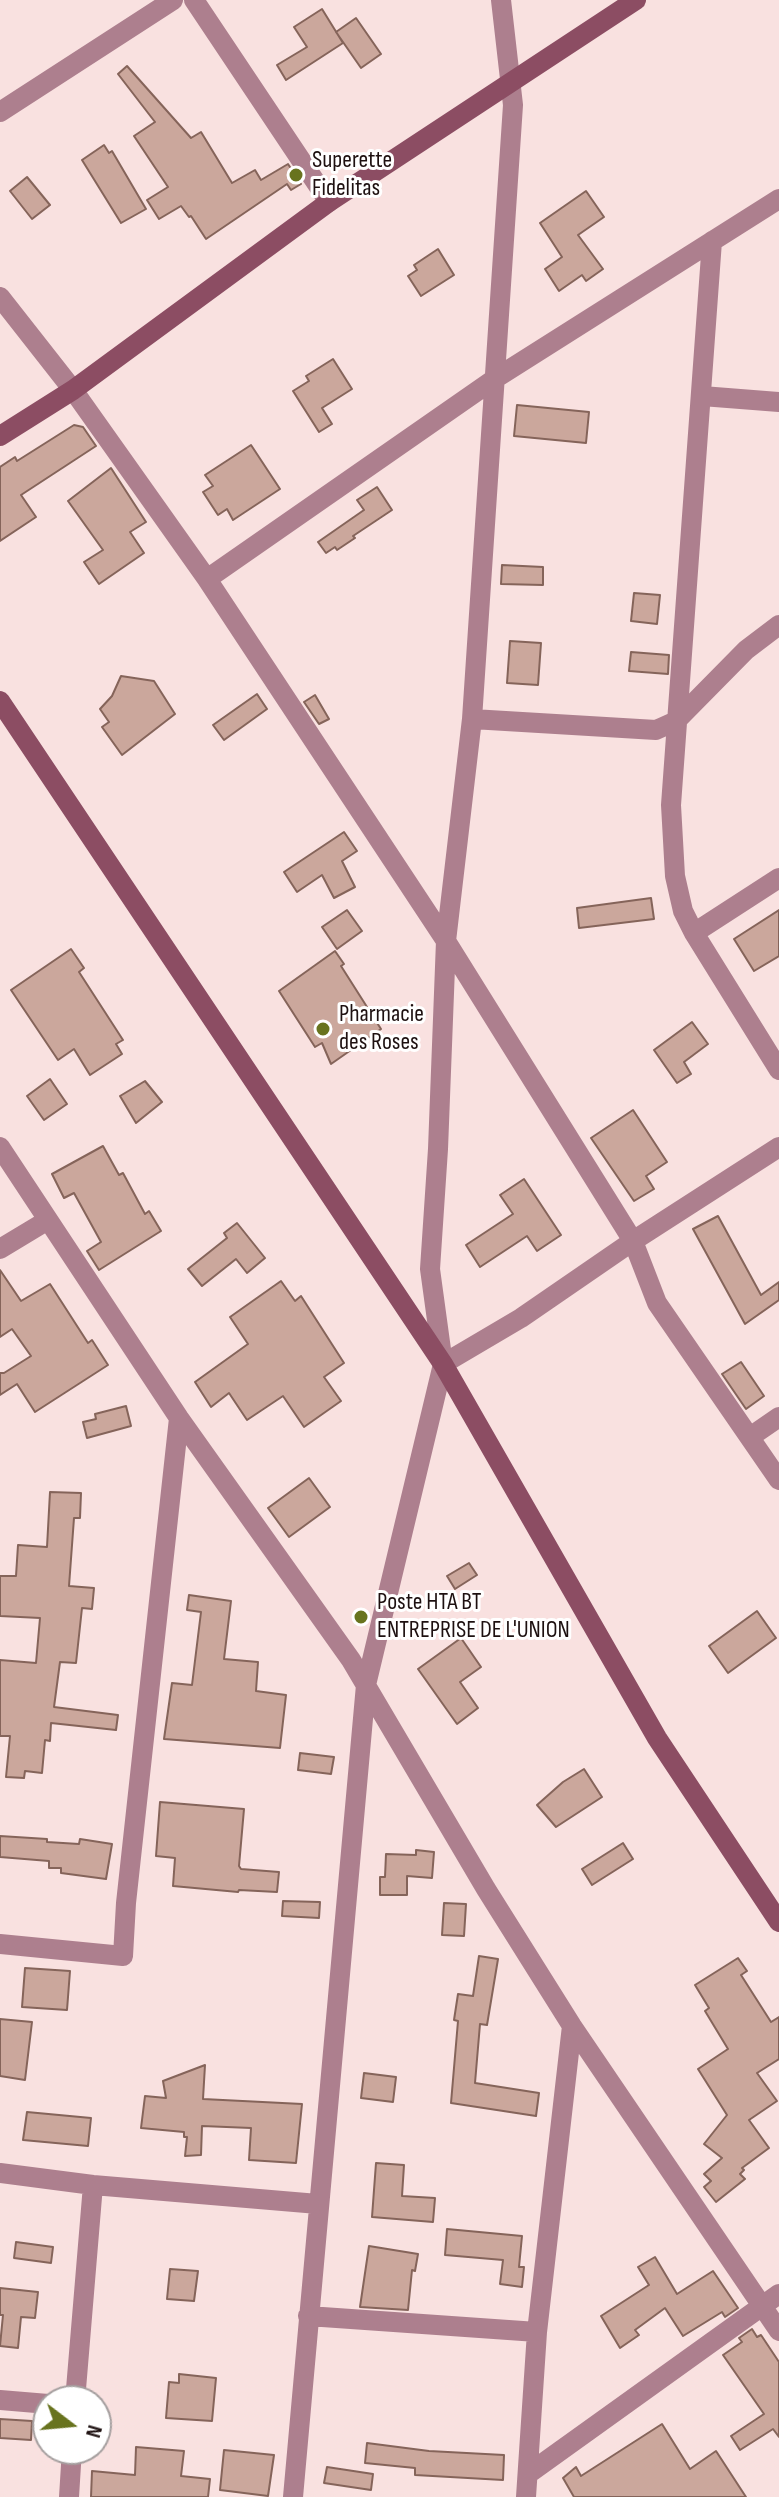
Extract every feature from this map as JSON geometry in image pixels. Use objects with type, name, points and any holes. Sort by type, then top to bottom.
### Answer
[{"type":"street","points":[[0,112],[173,0]]},
{"type":"street","points":[[194,0],[329,202]]},
{"type":"street","points":[[293,2497],[366,1685],[443,1364],[430,1269],[446,941],[472,719],[513,105],[501,0]]},
{"type":"street","points":[[0,436],[73,390],[329,202],[636,0]]},
{"type":"street","points":[[207,579],[496,378],[779,199]]},
{"type":"street","points":[[712,241],[671,805],[675,876],[683,911],[694,933],[779,1070]]},
{"type":"street","points":[[0,297],[73,390],[207,579],[446,941],[633,1241],[657,1303],[779,1480]]},
{"type":"street","points":[[702,396],[779,402]]},
{"type":"street","points":[[472,719],[656,730],[676,721],[746,650],[779,625]]},
{"type":"street","points":[[0,701],[443,1364],[657,1738],[779,1922]]},
{"type":"street","points":[[694,933],[779,878]]},
{"type":"street","points":[[0,1147],[179,1418],[366,1685],[486,1889],[572,2026],[771,2300],[779,2331]]},
{"type":"street","points":[[443,1364],[521,1318],[779,1147]]},
{"type":"street","points":[[0,1249],[48,1220]]},
{"type":"street","points":[[750,1437],[779,1417]]},
{"type":"street","points":[[0,1944],[123,1956],[127,1888],[179,1418]]},
{"type":"street","points":[[526,2497],[537,2332],[572,2026]]},
{"type":"street","points":[[0,2173],[93,2185],[318,2204]]},
{"type":"street","points":[[76,2385],[93,2185]]},
{"type":"street","points":[[528,2474],[771,2300]]},
{"type":"street","points":[[308,2316],[537,2332]]},
{"type":"street","points":[[0,2400],[32,2403]]},
{"type":"street","points":[[69,2497],[71,2465]]},
{"type":"building","points":[[322,9],[343,43],[286,80],[277,65],[307,47],[294,27]]},
{"type":"building","points":[[356,18],[381,54],[361,68],[336,32]]},
{"type":"building","points":[[127,66],[191,138],[201,132],[232,183],[255,170],[261,180],[288,164],[301,184],[291,190],[287,184],[206,239],[181,206],[159,219],[147,200],[168,187],[134,136],[155,122],[118,74]]},
{"type":"building","points":[[104,145],[109,153],[112,151],[146,209],[121,223],[82,160]]},
{"type":"building","points":[[27,177],[50,205],[32,219],[10,191]]},
{"type":"building","points":[[586,191],[604,217],[578,235],[603,269],[586,281],[582,275],[559,291],[545,269],[562,257],[540,223]]},
{"type":"building","points":[[438,249],[454,275],[421,296],[408,276],[417,270],[414,265]]},
{"type":"building","points":[[333,359],[352,389],[322,408],[332,424],[319,432],[293,391],[309,381],[306,376]]},
{"type":"building","points":[[517,405],[589,412],[586,443],[514,436]]},
{"type":"building","points":[[74,425],[83,427],[96,446],[21,495],[36,517],[0,541],[0,467],[15,457],[17,461]]},
{"type":"building","points":[[251,445],[280,489],[233,520],[227,509],[218,515],[203,492],[213,486],[205,475]]},
{"type":"building","points":[[111,468],[146,522],[130,532],[144,553],[99,584],[84,562],[103,550],[68,501]]},
{"type":"building","points":[[377,487],[392,510],[337,550],[335,547],[326,553],[318,542],[364,510],[357,500]]},
{"type":"building","points":[[502,565],[543,567],[543,585],[501,584]]},
{"type":"building","points":[[634,593],[660,595],[657,624],[631,621]]},
{"type":"building","points":[[510,641],[541,643],[538,685],[507,683]]},
{"type":"building","points":[[631,652],[669,655],[668,674],[629,671]]},
{"type":"building","points":[[121,676],[154,681],[175,714],[122,755],[102,727],[109,722],[100,709],[112,696]]},
{"type":"building","points":[[257,694],[267,709],[224,740],[213,725]]},
{"type":"building","points":[[315,695],[329,719],[319,724],[304,702]]},
{"type":"building","points":[[344,832],[357,851],[342,861],[355,887],[334,898],[322,875],[297,892],[284,872]]},
{"type":"building","points":[[651,898],[654,919],[579,928],[577,908]]},
{"type":"building","points":[[347,910],[362,931],[337,949],[322,927]]},
{"type":"building","points":[[779,910],[779,956],[754,971],[734,939]]},
{"type":"building","points":[[71,949],[84,968],[79,972],[123,1040],[116,1044],[122,1054],[90,1075],[74,1049],[58,1060],[11,990]]},
{"type":"building","points":[[335,951],[344,964],[341,966],[381,1029],[331,1064],[322,1043],[315,1047],[279,991]]},
{"type":"building","points":[[692,1022],[708,1044],[684,1062],[691,1074],[677,1083],[654,1050]]},
{"type":"building","points":[[50,1079],[67,1104],[44,1120],[27,1096]]},
{"type":"building","points":[[145,1081],[162,1102],[136,1123],[120,1096]]},
{"type":"building","points":[[633,1110],[667,1162],[646,1176],[654,1189],[634,1201],[591,1138]]},
{"type":"building","points":[[103,1146],[119,1175],[123,1173],[145,1214],[149,1211],[161,1231],[99,1270],[87,1251],[101,1242],[74,1193],[64,1198],[52,1174]]},
{"type":"building","points":[[524,1179],[561,1235],[537,1251],[527,1236],[480,1267],[466,1245],[513,1214],[500,1195]]},
{"type":"building","points":[[718,1216],[761,1295],[779,1282],[779,1300],[745,1324],[693,1229]]},
{"type":"building","points":[[237,1223],[265,1258],[247,1273],[236,1259],[202,1286],[188,1269],[227,1238],[224,1233]]},
{"type":"building","points":[[0,1270],[21,1301],[50,1284],[88,1343],[92,1340],[108,1365],[35,1412],[17,1384],[0,1395],[0,1373],[31,1356],[12,1329],[0,1337]]},
{"type":"building","points":[[281,1281],[295,1301],[301,1296],[344,1363],[324,1377],[341,1401],[304,1427],[283,1396],[247,1420],[229,1393],[211,1407],[195,1382],[248,1344],[230,1317]]},
{"type":"building","points":[[741,1362],[764,1396],[746,1409],[722,1374]]},
{"type":"building","points":[[126,1406],[131,1426],[87,1438],[83,1422],[96,1419],[95,1414]]},
{"type":"building","points":[[309,1478],[330,1507],[289,1537],[268,1508]]},
{"type":"building","points":[[50,1492],[81,1493],[80,1518],[74,1518],[69,1586],[94,1588],[92,1609],[82,1608],[76,1663],[60,1662],[54,1707],[118,1715],[116,1730],[51,1723],[50,1741],[45,1740],[42,1773],[25,1771],[24,1778],[6,1777],[10,1736],[0,1736],[0,1660],[36,1663],[40,1618],[0,1616],[0,1576],[16,1576],[18,1545],[47,1547]]},
{"type":"building","points":[[469,1563],[477,1575],[455,1589],[447,1576]]},
{"type":"building","points":[[189,1595],[231,1601],[224,1659],[258,1662],[256,1691],[286,1695],[280,1748],[164,1739],[172,1683],[192,1685],[201,1612],[187,1610]]},
{"type":"building","points":[[757,1611],[776,1638],[728,1673],[709,1646]]},
{"type":"building","points":[[461,1638],[481,1667],[460,1682],[478,1708],[457,1724],[418,1669]]},
{"type":"building","points":[[300,1753],[334,1757],[331,1774],[298,1770]]},
{"type":"building","points":[[584,1769],[602,1797],[556,1827],[537,1805],[563,1782]]},
{"type":"building","points":[[160,1802],[244,1809],[239,1866],[241,1869],[279,1872],[277,1892],[173,1886],[175,1858],[156,1856]]},
{"type":"building","points":[[0,1836],[79,1844],[80,1839],[112,1844],[106,1879],[61,1873],[61,1868],[49,1868],[49,1861],[0,1857]]},
{"type":"building","points":[[623,1843],[633,1859],[592,1885],[582,1869]]},
{"type":"building","points":[[416,1850],[434,1852],[432,1878],[407,1876],[407,1895],[380,1895],[380,1877],[385,1877],[386,1854],[416,1855]]},
{"type":"building","points":[[283,1901],[320,1902],[319,1918],[282,1916]]},
{"type":"building","points":[[444,1903],[466,1904],[464,1936],[442,1935]]},
{"type":"building","points":[[479,1956],[498,1959],[487,2025],[480,2024],[475,2083],[539,2093],[536,2116],[451,2103],[458,1994],[473,1996]]},
{"type":"building","points":[[738,1958],[747,1971],[741,1975],[771,2022],[779,2017],[779,2059],[757,2073],[777,2101],[749,2120],[769,2148],[742,2168],[744,2170],[740,2174],[745,2179],[716,2202],[704,2187],[711,2181],[704,2174],[722,2158],[704,2144],[727,2115],[698,2069],[728,2049],[705,2011],[709,2008],[695,1985]]},
{"type":"building","points":[[25,1968],[70,1971],[67,2010],[22,2007]]},
{"type":"building","points":[[0,2019],[32,2022],[25,2080],[0,2076]]},
{"type":"building","points":[[205,2065],[203,2099],[302,2104],[296,2163],[249,2160],[251,2128],[202,2126],[201,2155],[185,2156],[187,2137],[184,2137],[184,2132],[141,2128],[145,2096],[166,2098],[163,2081]]},
{"type":"building","points":[[364,2073],[396,2077],[393,2102],[361,2098]]},
{"type":"building","points":[[27,2112],[91,2118],[88,2146],[23,2140]]},
{"type":"building","points":[[376,2163],[404,2165],[402,2196],[435,2198],[433,2222],[372,2217]]},
{"type":"building","points":[[447,2229],[522,2236],[519,2267],[524,2267],[522,2287],[500,2284],[503,2260],[445,2255]]},
{"type":"building","points":[[16,2242],[53,2247],[51,2263],[14,2258]]},
{"type":"building","points":[[369,2246],[418,2254],[415,2271],[412,2270],[408,2310],[360,2307]]},
{"type":"building","points":[[655,2257],[677,2294],[713,2271],[738,2308],[725,2317],[722,2312],[683,2336],[665,2308],[635,2330],[639,2335],[620,2348],[601,2316],[649,2285],[638,2267]]},
{"type":"building","points":[[170,2269],[198,2271],[194,2301],[167,2299]]},
{"type":"building","points":[[0,2288],[38,2292],[35,2318],[21,2317],[18,2348],[0,2346],[3,2315],[0,2315]]},
{"type":"building","points":[[752,2329],[757,2337],[761,2335],[779,2362],[779,2437],[773,2429],[740,2450],[731,2436],[764,2414],[723,2355],[742,2342],[739,2338]]},
{"type":"building","points":[[179,2374],[216,2378],[212,2421],[166,2418],[169,2382],[179,2383]]},
{"type":"building","points":[[0,2419],[32,2421],[31,2440],[0,2438]]},
{"type":"building","points":[[662,2424],[690,2469],[716,2451],[746,2497],[574,2497],[563,2478],[576,2467],[581,2476]]},
{"type":"building","points":[[367,2443],[429,2451],[504,2455],[503,2480],[415,2475],[415,2468],[365,2463]]},
{"type":"building","points":[[136,2447],[184,2451],[181,2476],[210,2479],[208,2497],[91,2497],[92,2471],[135,2475]]},
{"type":"building","points":[[224,2450],[274,2455],[268,2496],[220,2490]]},
{"type":"building","points":[[327,2467],[373,2474],[371,2490],[324,2483]]},
{"type":"place","name":"Superette Fidelitas","points":[[296,175]]},
{"type":"place","name":"Pharmacie des Roses","points":[[323,1029]]},
{"type":"place","name":"Poste HTA BT ENTREPRISE DE L'UNION","points":[[361,1617]]}]
